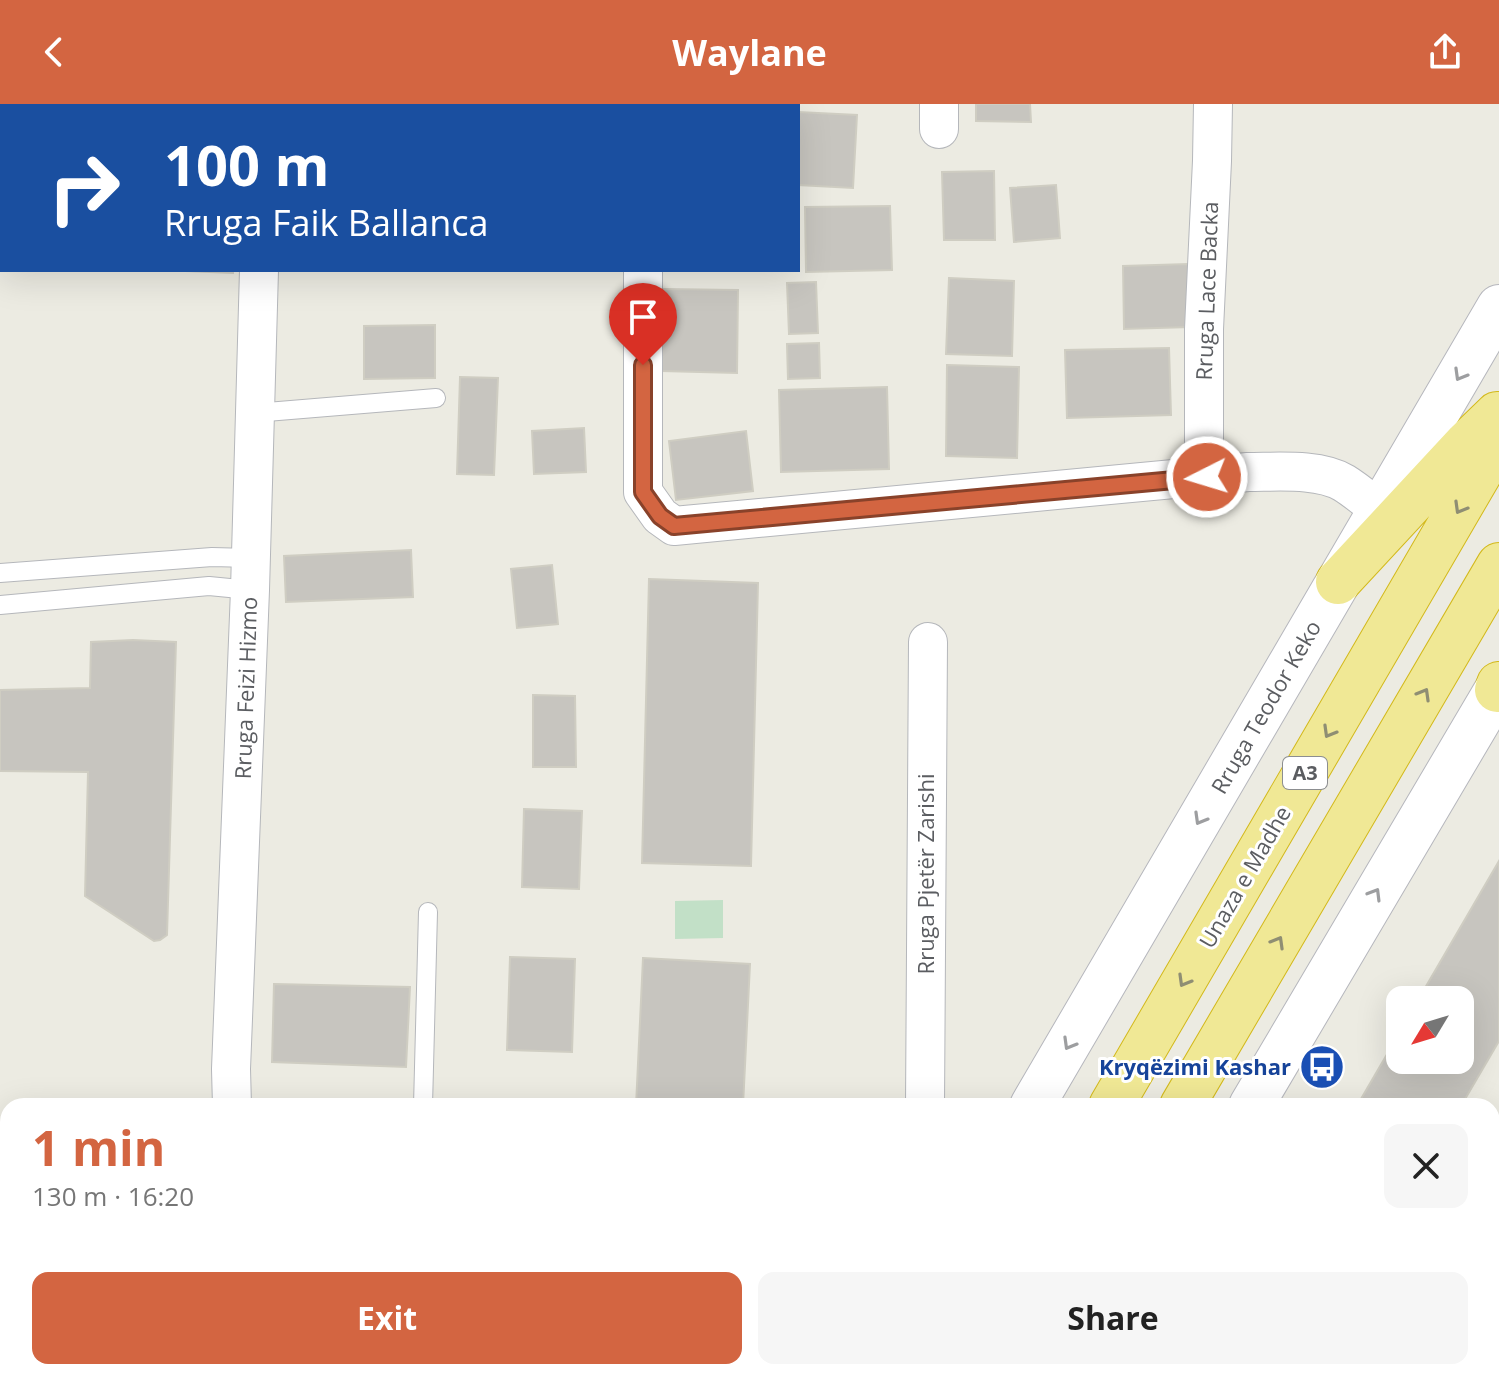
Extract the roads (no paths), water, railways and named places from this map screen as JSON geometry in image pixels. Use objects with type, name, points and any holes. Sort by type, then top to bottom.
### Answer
[{"type":"highway","points":[[1338,582],[1467,443],[1499,413]]},
{"type":"highway","name":"Unaza e Madhe","points":[[1116,1098],[1499,440]]},
{"type":"highway","points":[[1187,1098],[1499,565]]},
{"type":"main road","name":"Rruga Teodor Keko","points":[[1037,1098],[1499,307]]},
{"type":"main road","points":[[1256,1098],[1498,687]]},
{"type":"street","name":"Rruga Lace Backa","points":[[1207,477],[1204,460],[1204,329],[1213,104]]},
{"type":"street","name":"Rruga Feizi Hizmo","points":[[232,1098],[259,272]]},
{"type":"street","points":[[643,272],[643,492],[660,516],[674,526],[1248,472],[1325,475],[1343,482],[1380,510]]},
{"type":"street","name":"Rruga Pjetër Zarishi","points":[[925,1098],[928,642]]},
{"type":"lane","points":[[254,413],[436,398]]},
{"type":"lane","points":[[0,573],[212,557],[250,574]]},
{"type":"lane","points":[[0,605],[209,586],[250,574]]},
{"type":"lane","points":[[423,1098],[428,912]]},
{"type":"place","name":"Kryqëzimi Kashar","points":[[1322,1067]]}]
